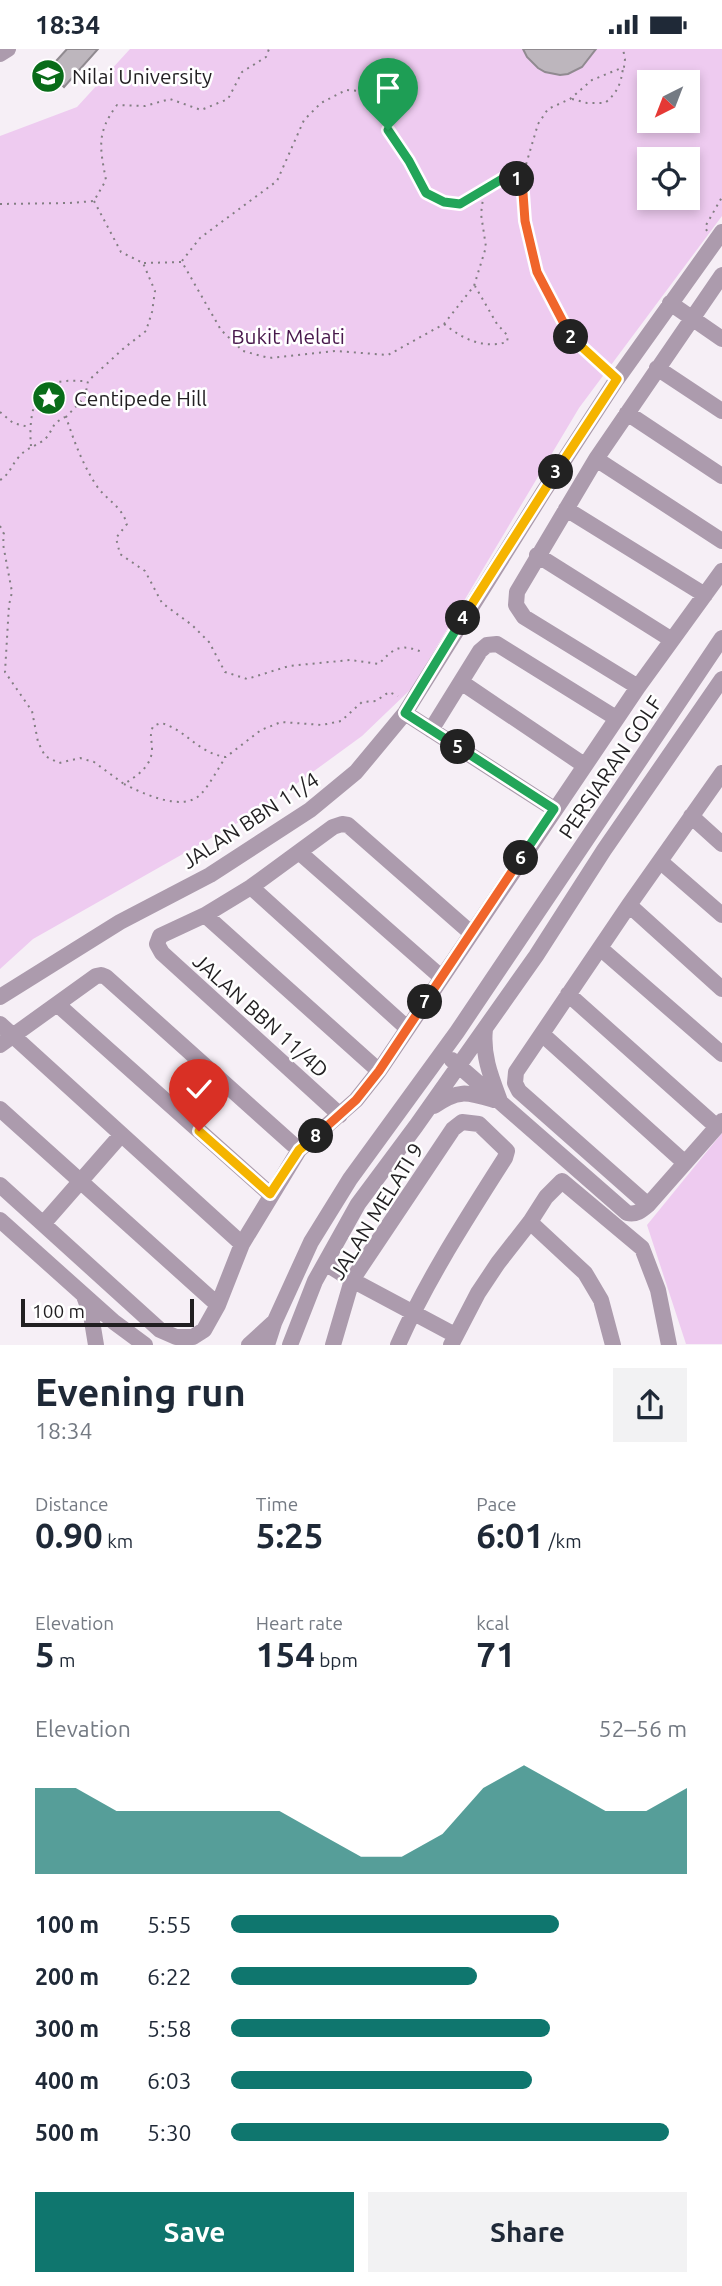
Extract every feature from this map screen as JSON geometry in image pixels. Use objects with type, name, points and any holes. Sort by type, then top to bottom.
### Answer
[{"type":"street","points":[[0,54],[8,49]]},
{"type":"street","name":"JALAN BBN 11/4","points":[[0,997],[120,922],[210,875],[310,810],[356,772],[409,708],[617,379],[717,238]]},
{"type":"street","points":[[638,687],[524,617],[516,605],[517,591],[596,459],[722,275]]},
{"type":"street","points":[[670,303],[722,339]]},
{"type":"street","points":[[657,368],[722,411]]},
{"type":"street","points":[[627,413],[722,476]]},
{"type":"street","points":[[596,459],[722,541]]},
{"type":"street","points":[[566,509],[705,595]]},
{"type":"street","points":[[537,555],[672,640]]},
{"type":"street","points":[[0,1185],[160,1330],[176,1337],[193,1338],[204,1330],[218,1305],[242,1244],[299,1150],[356,1100],[379,1071],[616,718],[722,572]]},
{"type":"street","name":"PERSIARAN GOLF","points":[[267,1345],[274,1323],[311,1242],[350,1179],[442,1052],[722,638]]},
{"type":"street","points":[[431,730],[480,651],[487,645],[497,644],[616,718]]},
{"type":"street","name":"PERSIARAN GOLF","points":[[290,1345],[315,1281],[358,1204],[428,1111],[536,956],[611,839],[722,679]]},
{"type":"street","points":[[461,682],[584,765]]},
{"type":"street","points":[[409,708],[431,730],[554,809]]},
{"type":"street","points":[[648,1205],[519,1091],[515,1083],[516,1072],[722,773]]},
{"type":"street","points":[[691,816],[722,844]]},
{"type":"street","points":[[379,1071],[205,915],[251,887],[342,824],[348,825],[471,933]]},
{"type":"street","points":[[299,852],[441,977]]},
{"type":"street","points":[[661,862],[722,915]]},
{"type":"street","points":[[251,887],[407,1028]]},
{"type":"street","points":[[629,905],[722,989]]},
{"type":"street","name":"JALAN BBN 11/4D","points":[[205,915],[160,936],[157,944],[162,953],[340,1115]]},
{"type":"street","points":[[600,947],[722,1054]]},
{"type":"street","points":[[242,1244],[4,1035],[96,977],[106,977],[299,1150]]},
{"type":"street","points":[[442,1052],[627,1213],[637,1213],[648,1205],[719,1124],[568,994]]},
{"type":"street","points":[[57,1004],[270,1194]]},
{"type":"street","points":[[485,1029],[485,1058],[504,1106]]},
{"type":"street","points":[[542,1034],[685,1163]]},
{"type":"street","points":[[428,1111],[451,1094],[466,1093],[504,1106]]},
{"type":"street","name":"JALAN MELATI 9","points":[[333,1345],[352,1280],[453,1129],[463,1122],[479,1124],[504,1106]]},
{"type":"street","points":[[0,1109],[218,1305]]},
{"type":"street","points":[[398,1345],[412,1313],[460,1229],[505,1158],[507,1151],[479,1124]]},
{"type":"street","points":[[43,1224],[121,1135]]},
{"type":"street","points":[[564,1157],[578,1142]]},
{"type":"street","points":[[325,1263],[453,1340],[498,1263],[546,1197],[562,1181],[642,1248],[658,1290],[669,1345]]},
{"type":"street","points":[[0,1220],[114,1322],[145,1345]]},
{"type":"street","points":[[530,1222],[585,1273],[601,1300],[614,1345]]},
{"type":"street","points":[[83,1295],[91,1315],[96,1345]]},
{"type":"street","points":[[101,1345],[114,1322]]},
{"type":"street","points":[[249,1345],[274,1323]]},
{"type":"path","points":[[94,201],[106,180],[99,145],[105,121],[117,105],[145,106],[170,99],[201,110],[228,99],[242,72],[266,57],[269,49]]},
{"type":"path","points":[[570,99],[605,103],[616,93],[622,81],[625,59],[623,49]]},
{"type":"path","points":[[617,379],[573,341],[537,272],[525,221],[522,179],[538,124],[548,109],[570,99],[592,80],[624,67]]},
{"type":"path","points":[[182,262],[200,238],[277,181],[304,120],[321,103],[346,90],[360,91],[371,83]]},
{"type":"path","points":[[360,91],[375,106],[426,193],[444,202],[460,204],[502,179],[522,179]]},
{"type":"path","points":[[182,262],[221,330],[243,351],[270,358],[335,351],[388,355],[444,324],[474,286],[486,247],[481,214],[484,191]]},
{"type":"path","points":[[717,238],[705,227],[722,197]]},
{"type":"path","points":[[0,205],[94,201]]},
{"type":"path","points":[[94,201],[121,252],[143,263],[182,262]]},
{"type":"path","points":[[0,480],[8,475],[18,457],[45,439],[54,423],[66,417],[85,397],[88,381],[146,331],[155,292],[143,263]]},
{"type":"path","points":[[444,324],[462,338],[475,342],[498,345],[506,342],[508,336],[497,324],[474,286]]},
{"type":"path","points":[[31,446],[29,427],[35,403],[44,388],[58,382],[88,381]]},
{"type":"path","points":[[0,412],[13,423],[29,427]]},
{"type":"path","points":[[66,417],[82,461],[92,479],[123,513],[127,524],[117,538],[120,554],[145,571],[162,603],[192,625],[209,642],[225,672],[247,679],[289,666],[350,660],[379,664],[391,650],[410,647],[438,659]]},
{"type":"path","points":[[0,526],[4,534],[3,544],[12,592],[5,672],[32,711],[38,742],[45,756],[59,763],[80,758],[94,762],[124,784],[148,796],[175,801],[192,800],[201,794],[226,757],[261,730],[281,722],[322,725],[341,721],[362,702],[376,701],[388,692],[409,708]]},
{"type":"path","points":[[124,784],[150,761],[152,747],[149,737],[153,726],[161,723],[173,726],[197,746],[214,755],[226,757]]},
{"type":"green space","name":"Bukit Melati","points":[[130,49],[722,49],[722,216],[579,408],[412,688],[362,736],[262,809],[33,939],[0,969],[0,136],[77,107]]},
{"type":"green space","points":[[722,1133],[722,1344],[686,1344],[647,1225]]},
{"type":"building","points":[[67,49],[98,49],[64,87],[47,71]]},
{"type":"building","points":[[523,49],[596,49],[582,67],[560,75],[538,68]]},
{"type":"place","name":"Nilai University","points":[[48,76]]},
{"type":"place","name":"Centipede Hill","points":[[49,398]]},
{"type":"route","points":[[199,1131],[270,1194],[299,1150],[356,1100],[379,1071],[554,809],[405,713],[617,379],[573,341],[537,272],[525,221],[522,179],[502,179],[460,204],[444,202],[426,193],[388,130]]}]
